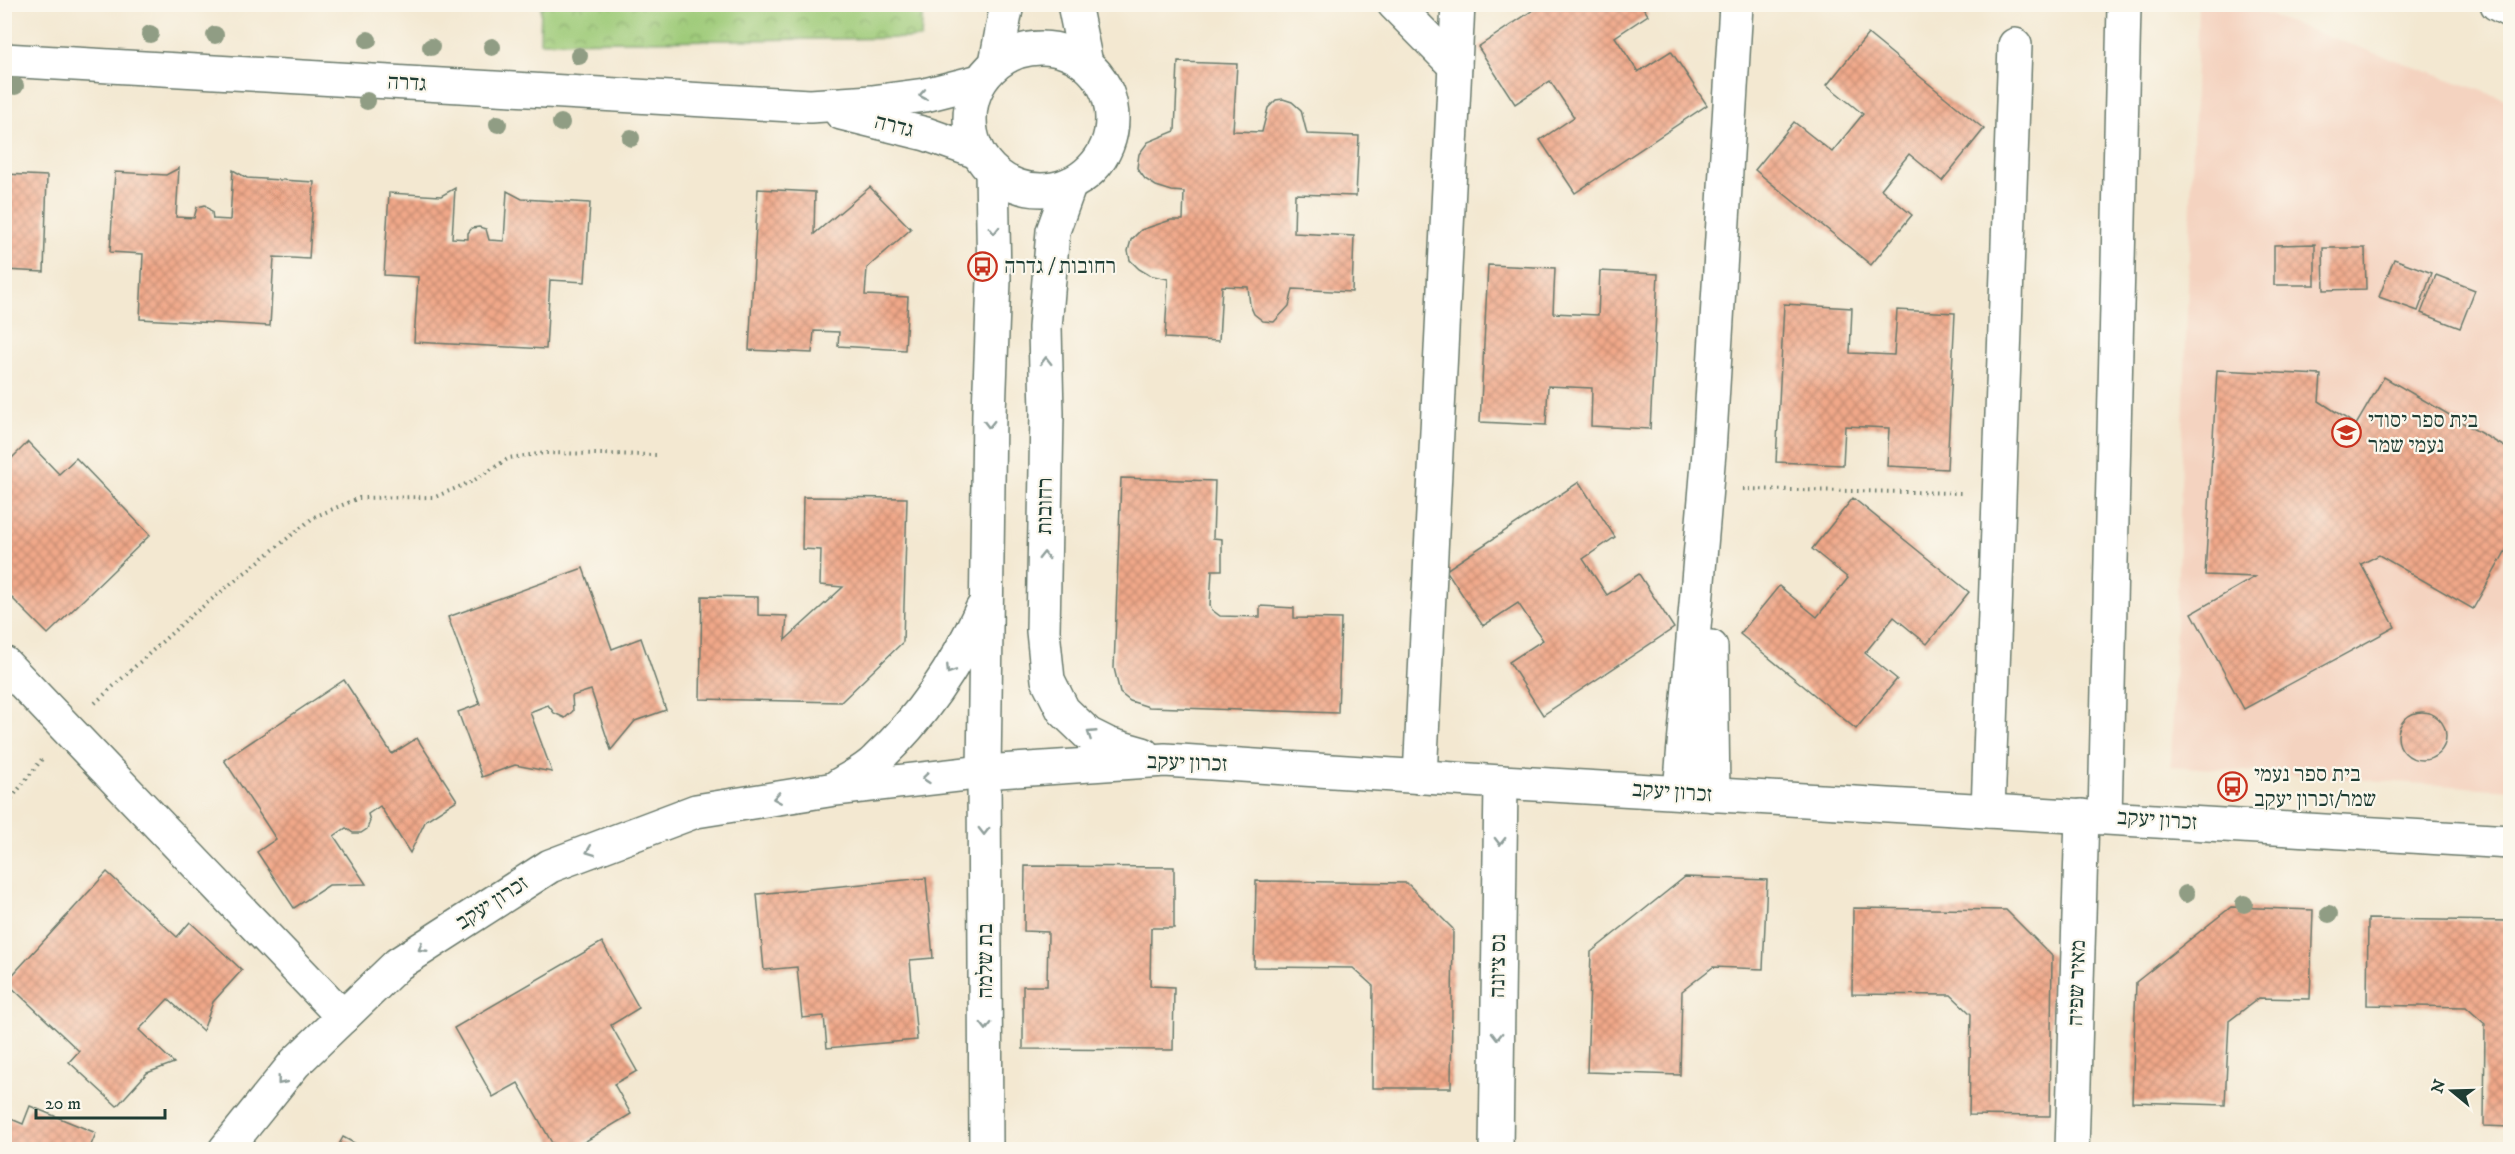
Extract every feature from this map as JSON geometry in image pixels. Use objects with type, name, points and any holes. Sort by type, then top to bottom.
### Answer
[{"type":"street","points":[[984,772],[989,414],[994,270],[985,161],[970,128],[971,104],[988,72],[1006,4]]},
{"type":"street","points":[[1074,4],[1086,63]]},
{"type":"street","points":[[1394,4],[1455,66]]},
{"type":"street","points":[[1420,777],[1458,4]]},
{"type":"street","points":[[2497,4],[2511,11]]},
{"type":"street","points":[[1696,794],[1709,452],[1736,5]]},
{"type":"street","name":"מאיר שפיה","points":[[2072,1149],[2094,816],[2124,7]]},
{"type":"street","points":[[1988,811],[2014,45]]},
{"type":"street","points":[[985,161],[1012,185],[1036,191],[1059,189],[1079,180],[1096,165],[1108,145],[1112,123],[1110,100],[1101,80],[1086,63],[1066,51],[1042,47],[1018,51],[988,72]]},
{"type":"street","name":"גדרה","points":[[4,60],[810,106],[872,102],[925,95],[988,72]]},
{"type":"street","name":"גדרה","points":[[810,106],[926,134],[985,161]]},
{"type":"street","name":"רחובות","points":[[1070,184],[1053,231],[1047,279],[1043,631],[1048,681],[1063,710],[1088,734],[1108,744],[1166,760]]},
{"type":"street","points":[[1696,794],[1710,562],[1709,452]]},
{"type":"street","name":"זכרון יעקב","points":[[835,789],[876,761],[917,715],[966,645],[987,599]]},
{"type":"street","points":[[4,663],[343,1017]]},
{"type":"street","name":"זכרון יעקב","points":[[225,1149],[296,1063],[398,964],[550,866],[696,811],[835,789],[984,772],[1166,760],[2511,842]]},
{"type":"street","name":"בת שלמה","points":[[984,772],[986,1149]]},
{"type":"street","name":"נס ציונה","points":[[1496,1149],[1501,782]]},
{"type":"path","points":[[4,808],[68,729],[186,620],[314,517],[359,498],[435,497],[473,481],[509,458],[545,453],[656,455]]},
{"type":"path","points":[[1710,488],[1999,494]]},
{"type":"shaded area","name":"בית ספר יסודי נעמי שמר","points":[[2198,5],[2240,5],[2510,101],[2510,790],[2171,766]]},
{"type":"green space","points":[[541,4],[923,5],[921,38],[540,42]]},
{"type":"building","points":[[1542,4],[1641,4],[1648,15],[1615,37],[1638,72],[1671,51],[1707,105],[1575,193],[1540,140],[1574,117],[1550,81],[1515,104],[1478,47]]},
{"type":"building","points":[[1868,34],[1984,129],[1942,181],[1909,154],[1881,189],[1912,215],[1871,265],[1755,170],[1794,122],[1832,152],[1863,114],[1827,85]]},
{"type":"building","points":[[1178,62],[1237,64],[1233,131],[1262,132],[1268,108],[1276,100],[1283,99],[1292,102],[1301,110],[1307,134],[1359,136],[1356,196],[1295,194],[1294,233],[1354,236],[1352,292],[1293,289],[1289,306],[1274,322],[1263,321],[1254,314],[1250,305],[1248,287],[1222,286],[1219,341],[1165,338],[1168,279],[1149,275],[1139,269],[1130,260],[1128,251],[1131,240],[1141,230],[1171,220],[1183,220],[1184,192],[1156,186],[1145,179],[1137,168],[1139,154],[1148,142],[1175,131]]},
{"type":"building","points":[[179,168],[176,217],[194,218],[197,207],[205,205],[212,212],[213,219],[230,220],[233,170],[247,178],[314,182],[309,259],[274,257],[270,326],[140,319],[143,254],[110,252],[115,172],[166,175]]},
{"type":"building","points":[[4,174],[47,176],[44,272],[4,270]]},
{"type":"building","points":[[870,187],[911,229],[867,268],[865,295],[908,297],[905,350],[838,346],[839,332],[814,331],[812,353],[749,350],[758,189],[815,192],[814,234]]},
{"type":"building","points":[[455,188],[452,238],[468,239],[468,233],[472,228],[479,227],[486,229],[489,240],[504,241],[507,191],[522,199],[590,203],[585,282],[550,280],[546,349],[414,342],[418,277],[384,275],[389,193],[441,196]]},
{"type":"building","points":[[2315,244],[2315,285],[2274,285],[2274,245]]},
{"type":"building","points":[[2323,248],[2365,248],[2366,289],[2324,290]]},
{"type":"building","points":[[2394,259],[2432,273],[2418,311],[2379,297]]},
{"type":"building","points":[[1488,265],[1555,268],[1553,313],[1598,315],[1600,271],[1658,274],[1650,429],[1591,426],[1592,388],[1548,386],[1546,425],[1480,422]]},
{"type":"building","points":[[2436,275],[2475,290],[2460,328],[2421,313]]},
{"type":"building","points":[[1784,304],[1852,308],[1850,353],[1894,355],[1897,310],[1955,313],[1947,469],[1887,466],[1889,428],[1845,426],[1843,465],[1776,462]]},
{"type":"building","points":[[2217,370],[2321,375],[2319,401],[2356,425],[2384,377],[2510,450],[2510,543],[2473,609],[2379,555],[2361,564],[2395,627],[2244,709],[2192,613],[2255,577],[2205,575]]},
{"type":"building","points":[[28,442],[59,474],[76,458],[150,535],[48,634],[4,590],[4,570],[8,567],[4,563],[4,466]]},
{"type":"building","points":[[1121,478],[1215,481],[1213,538],[1222,539],[1222,570],[1212,570],[1210,605],[1212,610],[1220,616],[1260,617],[1260,606],[1294,608],[1294,618],[1341,619],[1338,713],[1149,707],[1130,701],[1120,693],[1114,668]]},
{"type":"building","points":[[1579,482],[1615,537],[1583,559],[1607,595],[1639,574],[1674,628],[1543,715],[1509,662],[1543,640],[1518,603],[1483,626],[1446,570]]},
{"type":"building","points":[[803,497],[907,498],[903,642],[841,702],[700,699],[702,596],[758,597],[758,615],[787,616],[785,640],[843,587],[820,585],[821,550],[802,549]]},
{"type":"building","points":[[1853,498],[1969,592],[1927,644],[1894,617],[1865,653],[1897,679],[1856,729],[1740,634],[1779,586],[1817,617],[1848,578],[1812,549]]},
{"type":"building","points":[[583,568],[612,649],[641,638],[666,710],[635,721],[611,750],[591,690],[572,696],[573,711],[565,718],[554,713],[548,705],[530,712],[552,772],[515,765],[482,777],[458,712],[480,704],[448,617]]},
{"type":"building","points":[[344,680],[392,754],[417,738],[457,800],[426,820],[410,853],[380,806],[368,814],[370,821],[367,829],[361,833],[353,833],[346,828],[334,836],[366,884],[329,885],[294,908],[257,852],[276,839],[224,760]]},
{"type":"building","points":[[2422,712],[2439,719],[2446,736],[2439,753],[2422,760],[2405,753],[2398,736],[2405,719]]},
{"type":"building","points":[[1025,866],[1174,867],[1174,928],[1151,928],[1150,986],[1174,987],[1173,1050],[1023,1049],[1023,986],[1047,986],[1048,932],[1024,931]]},
{"type":"building","points":[[107,872],[177,937],[190,922],[242,970],[213,1002],[203,1031],[168,999],[139,1030],[174,1063],[147,1073],[117,1106],[69,1062],[79,1051],[6,982]]},
{"type":"building","points":[[1685,877],[1767,880],[1763,969],[1713,967],[1682,991],[1680,1075],[1587,1072],[1591,952]]},
{"type":"building","points":[[926,878],[933,958],[910,960],[917,1040],[827,1048],[824,1016],[802,1018],[797,967],[764,970],[757,894]]},
{"type":"building","points":[[1256,881],[1407,883],[1453,929],[1451,1088],[1372,1088],[1373,986],[1353,968],[1254,967]]},
{"type":"building","points":[[2231,907],[2313,910],[2310,999],[2259,998],[2229,1021],[2225,1105],[2132,1102],[2136,982]]},
{"type":"building","points":[[1853,908],[2006,910],[2052,956],[2050,1116],[1969,1115],[1971,1014],[1951,995],[1852,994]]},
{"type":"building","points":[[2368,919],[2510,921],[2510,1127],[2484,1126],[2485,1024],[2466,1007],[2367,1005]]},
{"type":"building","points":[[602,942],[639,1008],[611,1025],[637,1071],[614,1084],[631,1114],[571,1150],[556,1150],[518,1083],[493,1097],[454,1028]]},
{"type":"building","points":[[30,1106],[96,1133],[89,1150],[4,1150],[4,1116],[23,1124]]},
{"type":"building","points":[[343,1137],[367,1150],[336,1150]]},
{"type":"place","name":"רחובות / גדרה","points":[[983,266]]},
{"type":"place","name":"בית ספר יסודי נעמי שמר","points":[[2347,433]]},
{"type":"place","name":"בית ספר נעמי שמר/זכרון יעקב","points":[[2233,787]]}]
